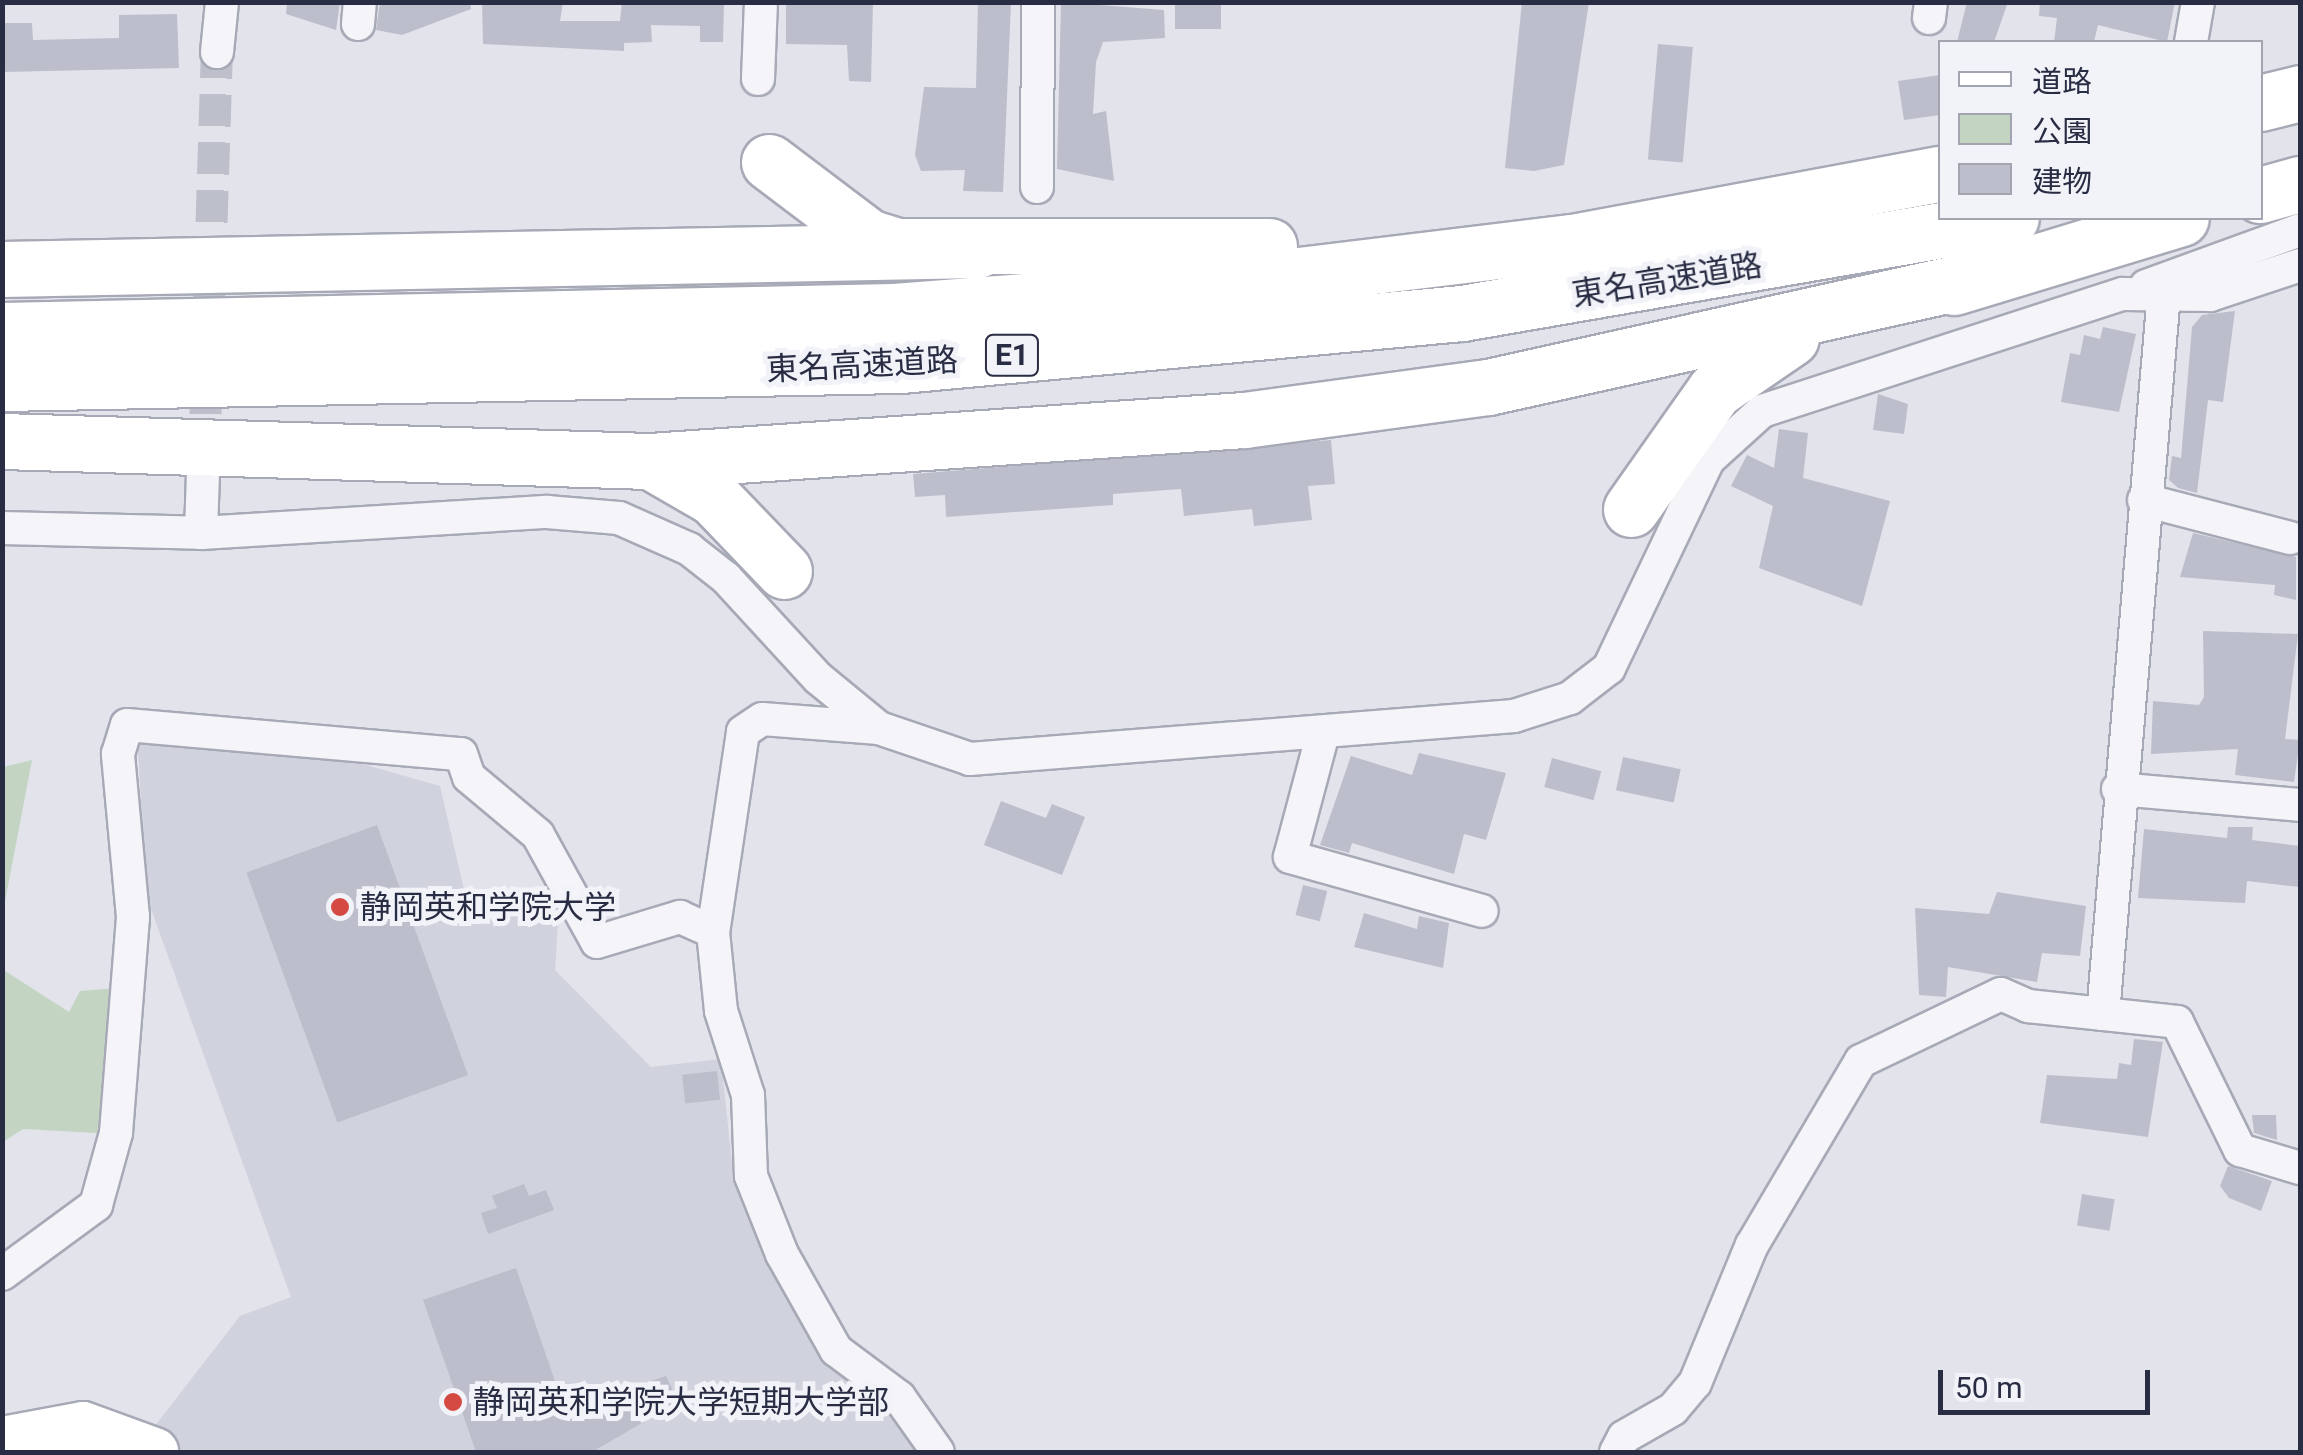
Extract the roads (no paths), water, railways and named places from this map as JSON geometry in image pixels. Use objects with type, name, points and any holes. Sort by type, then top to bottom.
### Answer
[{"type":"highway","points":[[2263,102],[2300,93]]},
{"type":"highway","points":[[2263,160],[2300,150]]},
{"type":"highway","points":[[769,162],[868,237],[978,250]]},
{"type":"highway","name":"東名高速道路","points":[[2,330],[894,311],[1434,261],[1710,219],[1938,174]]},
{"type":"highway","points":[[2263,194],[2300,184]]},
{"type":"highway","points":[[2,269],[1390,242],[1710,219]]},
{"type":"highway","name":"東名高速道路","points":[[2,383],[559,378],[939,362],[1462,313],[1999,220]]},
{"type":"highway","points":[[1632,510],[1686,425],[1746,362],[1807,330],[2174,220]]},
{"type":"highway","points":[[2,442],[650,461],[1244,420],[1450,392],[1987,276]]},
{"type":"highway","points":[[650,461],[714,498],[784,571]]},
{"type":"street","points":[[217,52],[222,2]]},
{"type":"street","points":[[758,80],[761,2]]},
{"type":"street","points":[[1037,188],[1038,2]]},
{"type":"street","points":[[2191,40],[2198,2]]},
{"type":"street","points":[[2,528],[202,532],[546,512],[619,518],[689,549],[726,578],[818,678],[880,728],[939,754],[1014,761],[1514,716],[1570,698],[1622,648],[1708,460],[1762,411],[2123,294],[2300,230]]},
{"type":"street","points":[[2123,294],[2210,295],[2300,265]]},
{"type":"street","points":[[2103,1014],[2118,789],[2164,294]]},
{"type":"street","points":[[202,532],[204,472]]},
{"type":"street","points":[[2144,500],[2290,538]]},
{"type":"street","points":[[880,728],[762,719],[743,732],[713,932],[721,1011],[748,1094],[752,1176],[782,1254],[836,1350],[899,1398],[938,1452]]},
{"type":"street","points":[[2,1274],[96,1205],[116,1133],[133,917],[118,754],[127,725],[461,754],[469,776],[538,835],[596,942],[680,918],[713,932]]},
{"type":"street","points":[[1323,733],[1290,857],[1482,910]]},
{"type":"street","points":[[2118,789],[2300,806]]},
{"type":"street","points":[[1616,1452],[1624,1436],[1695,1384],[1752,1244],[1861,1061],[2001,994],[2103,1014],[2177,1022],[2240,1150],[2300,1168]]},
{"type":"street","points":[[2,1441],[83,1426],[154,1452]]},
{"type":"tunnel","points":[[204,462],[217,52]]},
{"type":"place","name":"静岡英和学院大学","points":[[340,907]]},
{"type":"place","name":"静岡英和学院大学短期大学部","points":[[453,1402]]}]
